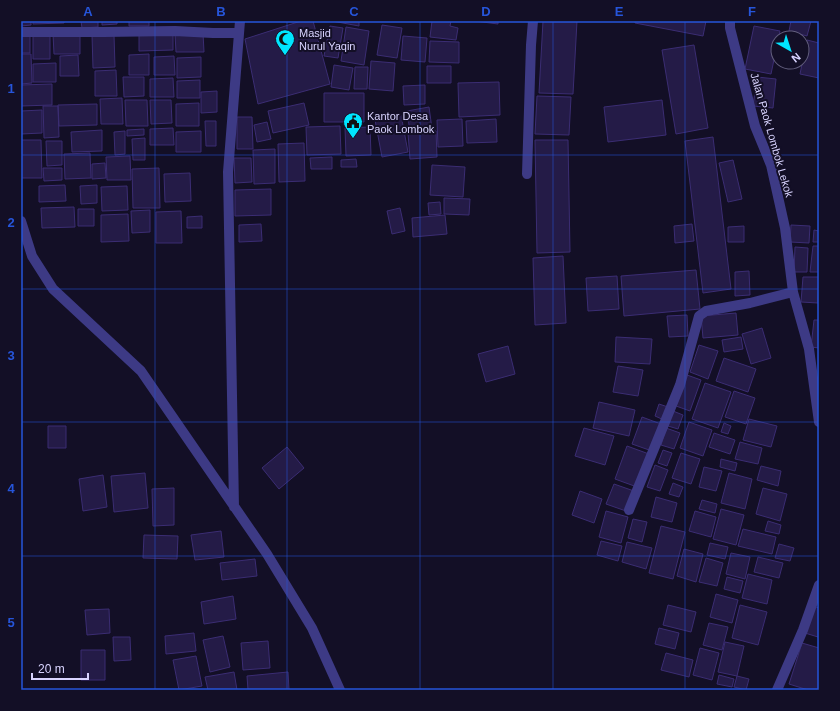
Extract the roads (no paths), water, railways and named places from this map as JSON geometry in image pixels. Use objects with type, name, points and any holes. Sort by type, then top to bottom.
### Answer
[{"type":"street","points":[[234,507],[228,172],[240,21]]},
{"type":"street","points":[[527,174],[533,21]]},
{"type":"street","name":"Jalan Paok Lombok Lekok","points":[[730,21],[730,28],[755,126],[771,165],[785,228],[793,292],[809,349],[819,422]]},
{"type":"street","points":[[21,32],[175,31],[240,33]]},
{"type":"street","points":[[21,221],[32,256],[53,289],[141,371],[267,554],[312,628],[340,690]]},
{"type":"street","points":[[630,510],[680,385],[699,316],[706,311],[750,303],[793,292]]},
{"type":"street","points":[[777,690],[803,630],[819,585]]},
{"type":"place","name":"Masjid Nurul Yaqin","points":[[285,56]]},
{"type":"place","name":"Kantor Desa Paok Lombok","points":[[353,139]]}]
